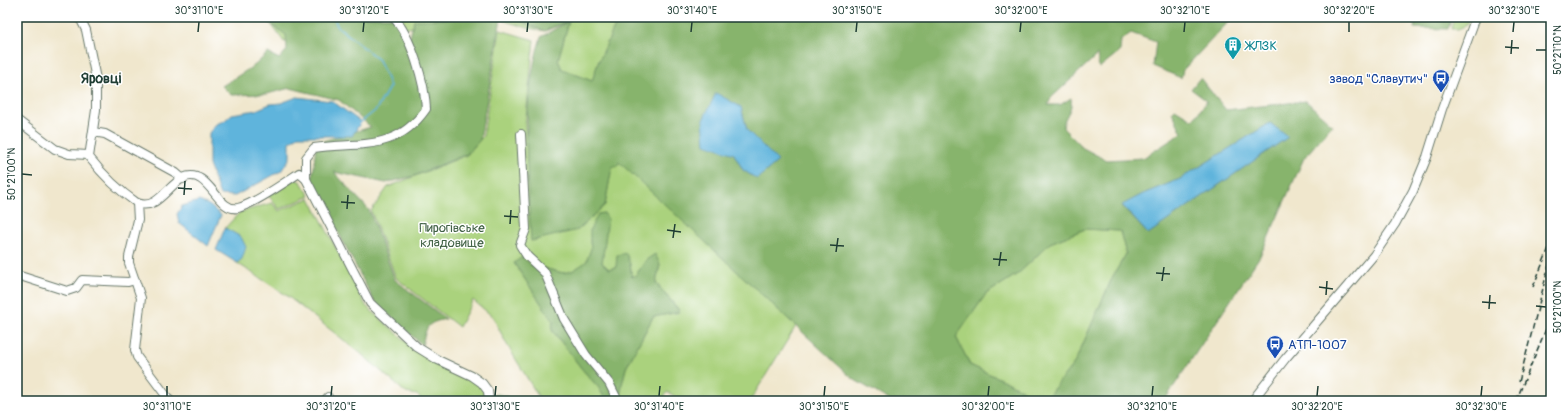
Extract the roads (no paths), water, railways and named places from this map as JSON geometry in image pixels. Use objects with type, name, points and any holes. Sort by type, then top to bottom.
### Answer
[{"type":"street","points":[[76,17],[81,20],[86,30],[96,79],[96,110],[89,157],[101,172],[137,203],[143,205],[152,204],[183,178],[193,176],[205,182],[218,198],[230,207],[237,208],[257,199],[299,173],[306,166]]},
{"type":"street","points":[[306,179],[306,158],[314,148],[382,142],[402,133],[414,124],[426,109],[426,96],[411,48],[400,24],[393,17]]},
{"type":"street","points":[[1252,401],[1290,353],[1374,255],[1395,224],[1413,191],[1476,17]]},
{"type":"street","points":[[17,120],[55,149],[69,154],[89,155]]},
{"type":"street","points":[[93,132],[105,134],[183,178]]},
{"type":"street","points":[[521,134],[526,229],[520,245],[527,256],[545,273],[564,319],[586,355],[609,383],[618,401]]},
{"type":"street","points":[[299,173],[306,179],[370,303],[417,347],[438,360],[472,376],[482,383],[488,391],[489,401]]},
{"type":"street","points":[[137,203],[138,220],[129,257],[129,263],[141,298],[136,343],[137,357],[170,401]]},
{"type":"street","points":[[17,276],[67,291],[76,288],[82,280],[128,282],[135,280]]},
{"type":"water","points":[[716,93],[741,107],[747,130],[778,161],[757,179],[743,170],[734,154],[705,144],[703,120]]},
{"type":"water","points":[[297,97],[332,101],[361,122],[352,136],[298,136],[290,142],[290,158],[281,171],[235,196],[220,195],[209,165],[209,133],[216,124],[224,121],[232,114],[256,110],[270,104],[281,103]]},
{"type":"water","points":[[1270,123],[1288,137],[1148,234],[1122,205],[1143,194],[1180,179]]},
{"type":"water","points":[[199,201],[209,205],[221,215],[208,246],[179,223],[177,214],[182,206]]},
{"type":"water","points":[[225,228],[241,237],[246,247],[242,259],[237,263],[216,250]]},
{"type":"waterway","points":[[334,17],[337,26],[379,60],[390,86],[376,110],[361,122]]},
{"type":"railway","points":[[1533,287],[1551,243]]},
{"type":"railway","points":[[1519,382],[1551,257]]},
{"type":"railway","points":[[1516,401],[1551,317]]},
{"type":"place","name":"ЖЛЗК","points":[[1233,60]]},
{"type":"place","name":"завод \"Славутич\"","points":[[1441,93]]},
{"type":"place","name":"АТП-1007","points":[[1275,359]]},
{"type":"district","name":"Яровці","points":[[101,78]]},
{"type":"park label","name":"Пирогівське кладовище","points":[[452,234]]}]
